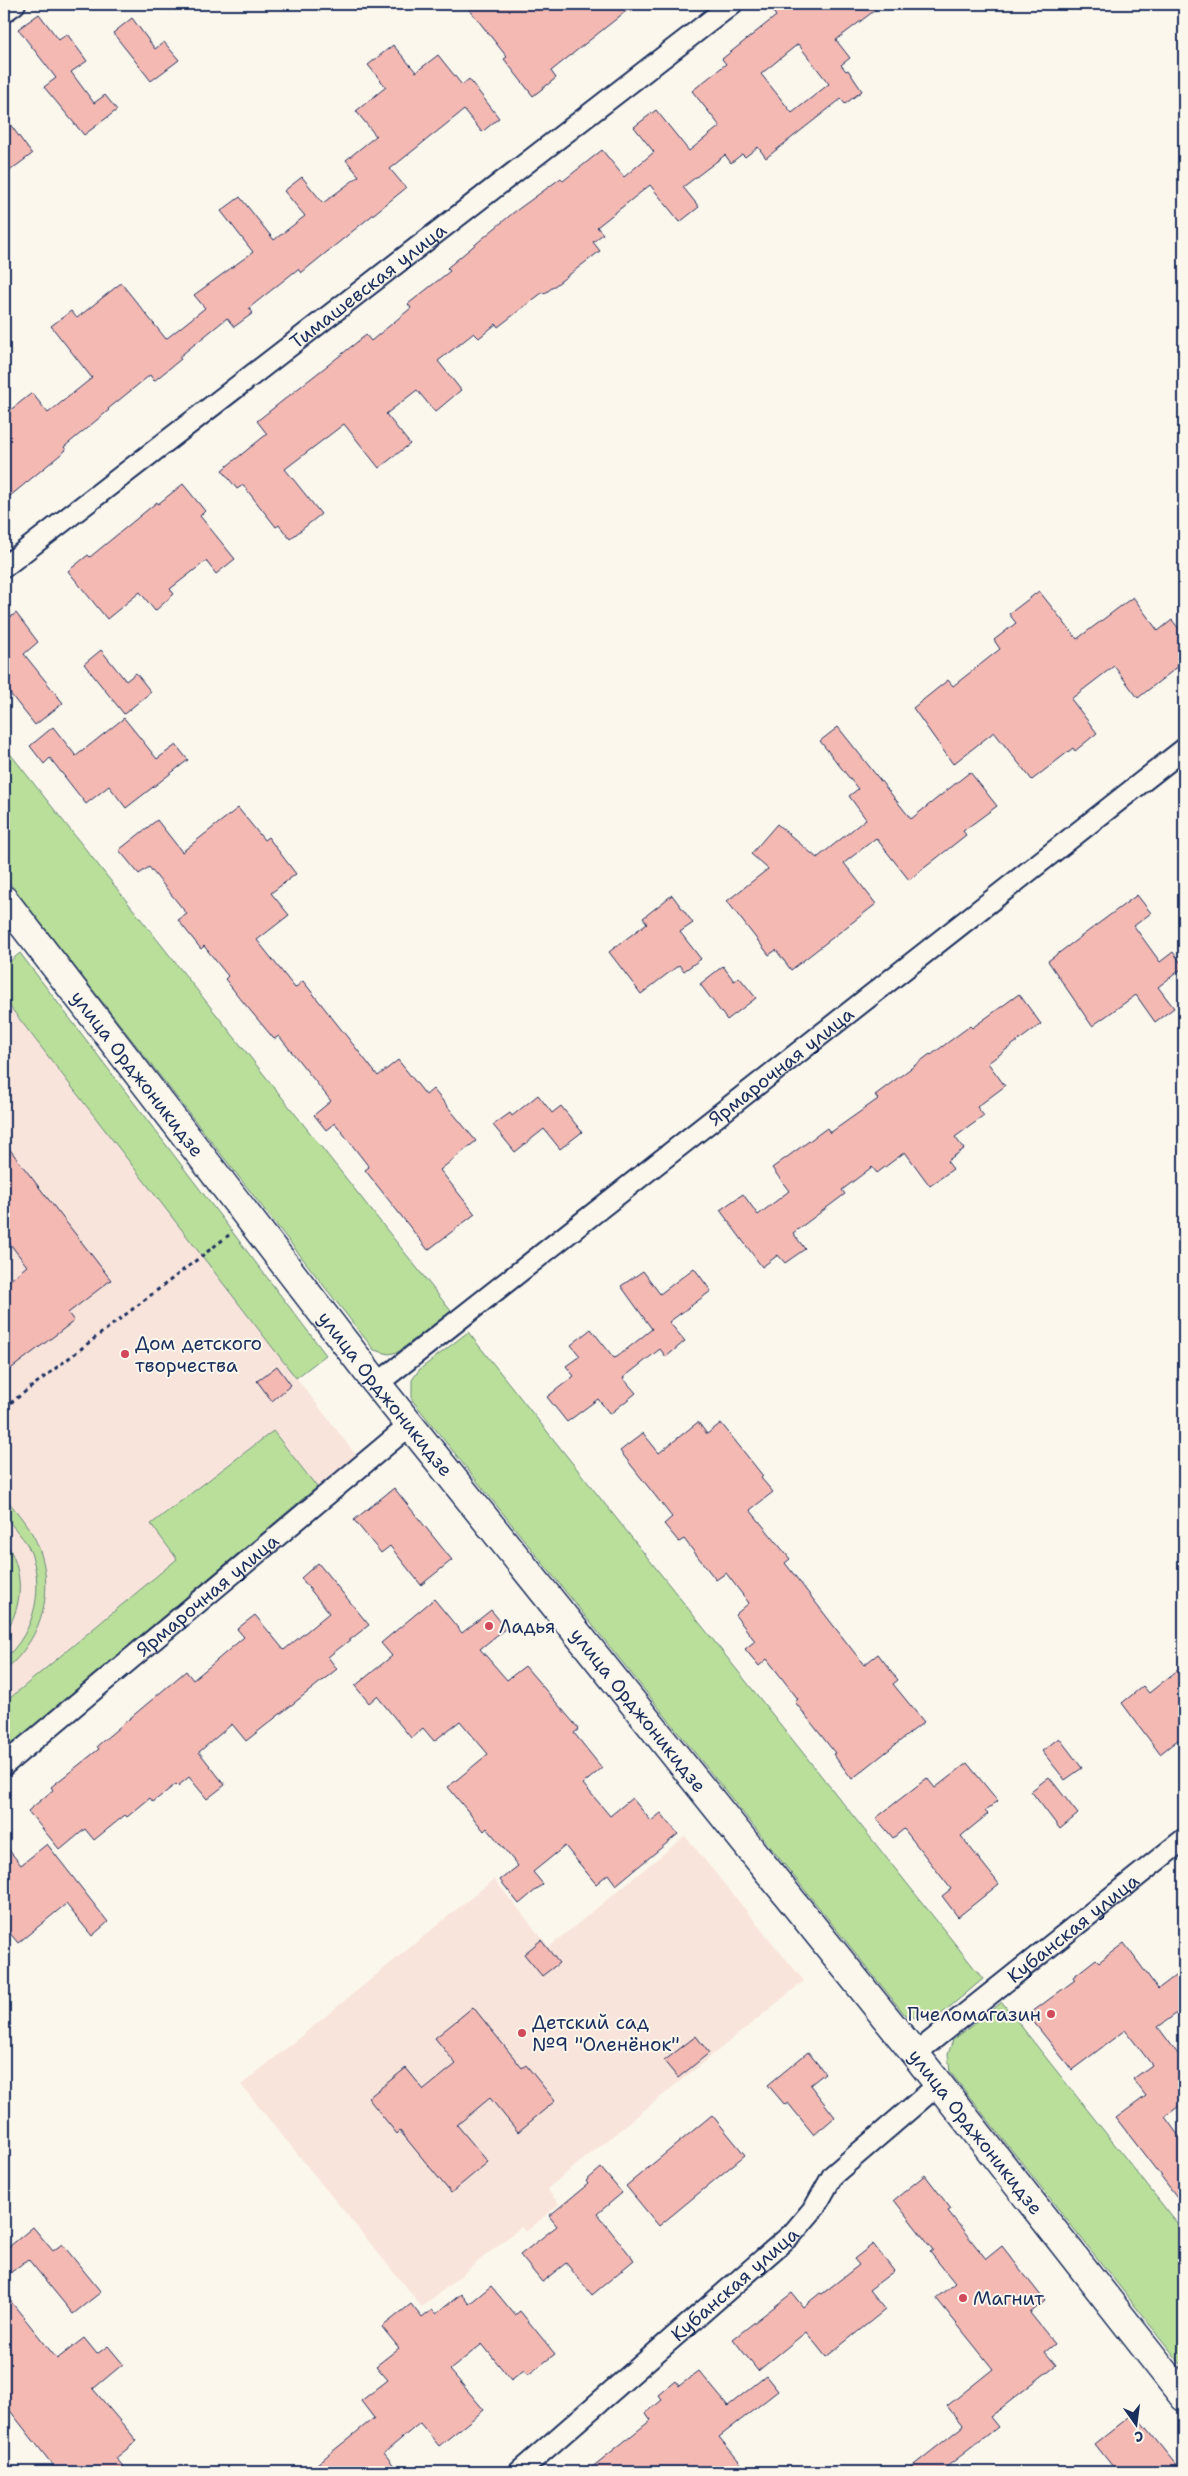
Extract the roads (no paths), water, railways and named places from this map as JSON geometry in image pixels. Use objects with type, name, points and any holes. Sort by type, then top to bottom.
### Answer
[{"type":"main road","name":"улица Орджоникидзе","points":[[4,900],[377,1384],[939,2084],[1184,2397]]},
{"type":"street","points":[[4,12],[15,4]]},
{"type":"street","name":"Тимашевская улица","points":[[4,567],[732,4]]},
{"type":"street","name":"Ярмарочная улица","points":[[377,1384],[1184,749]]},
{"type":"street","name":"Ярмарочная улица","points":[[4,1765],[410,1425]]},
{"type":"street","name":"Кубанская улица","points":[[915,2054],[1184,1839]]},
{"type":"street","name":"Кубанская улица","points":[[519,2472],[793,2233],[815,2207],[833,2175],[939,2084]]},
{"type":"place","name":"Дом детского творчества","points":[[125,1354]]},
{"type":"place","name":"Ладья","points":[[489,1626]]},
{"type":"place","name":"Пчеломагазин","points":[[1051,2014]]},
{"type":"place","name":"Детский сад №9 \"Оленёнок\"","points":[[522,2033]]},
{"type":"place","name":"Магнит","points":[[963,2298]]}]
